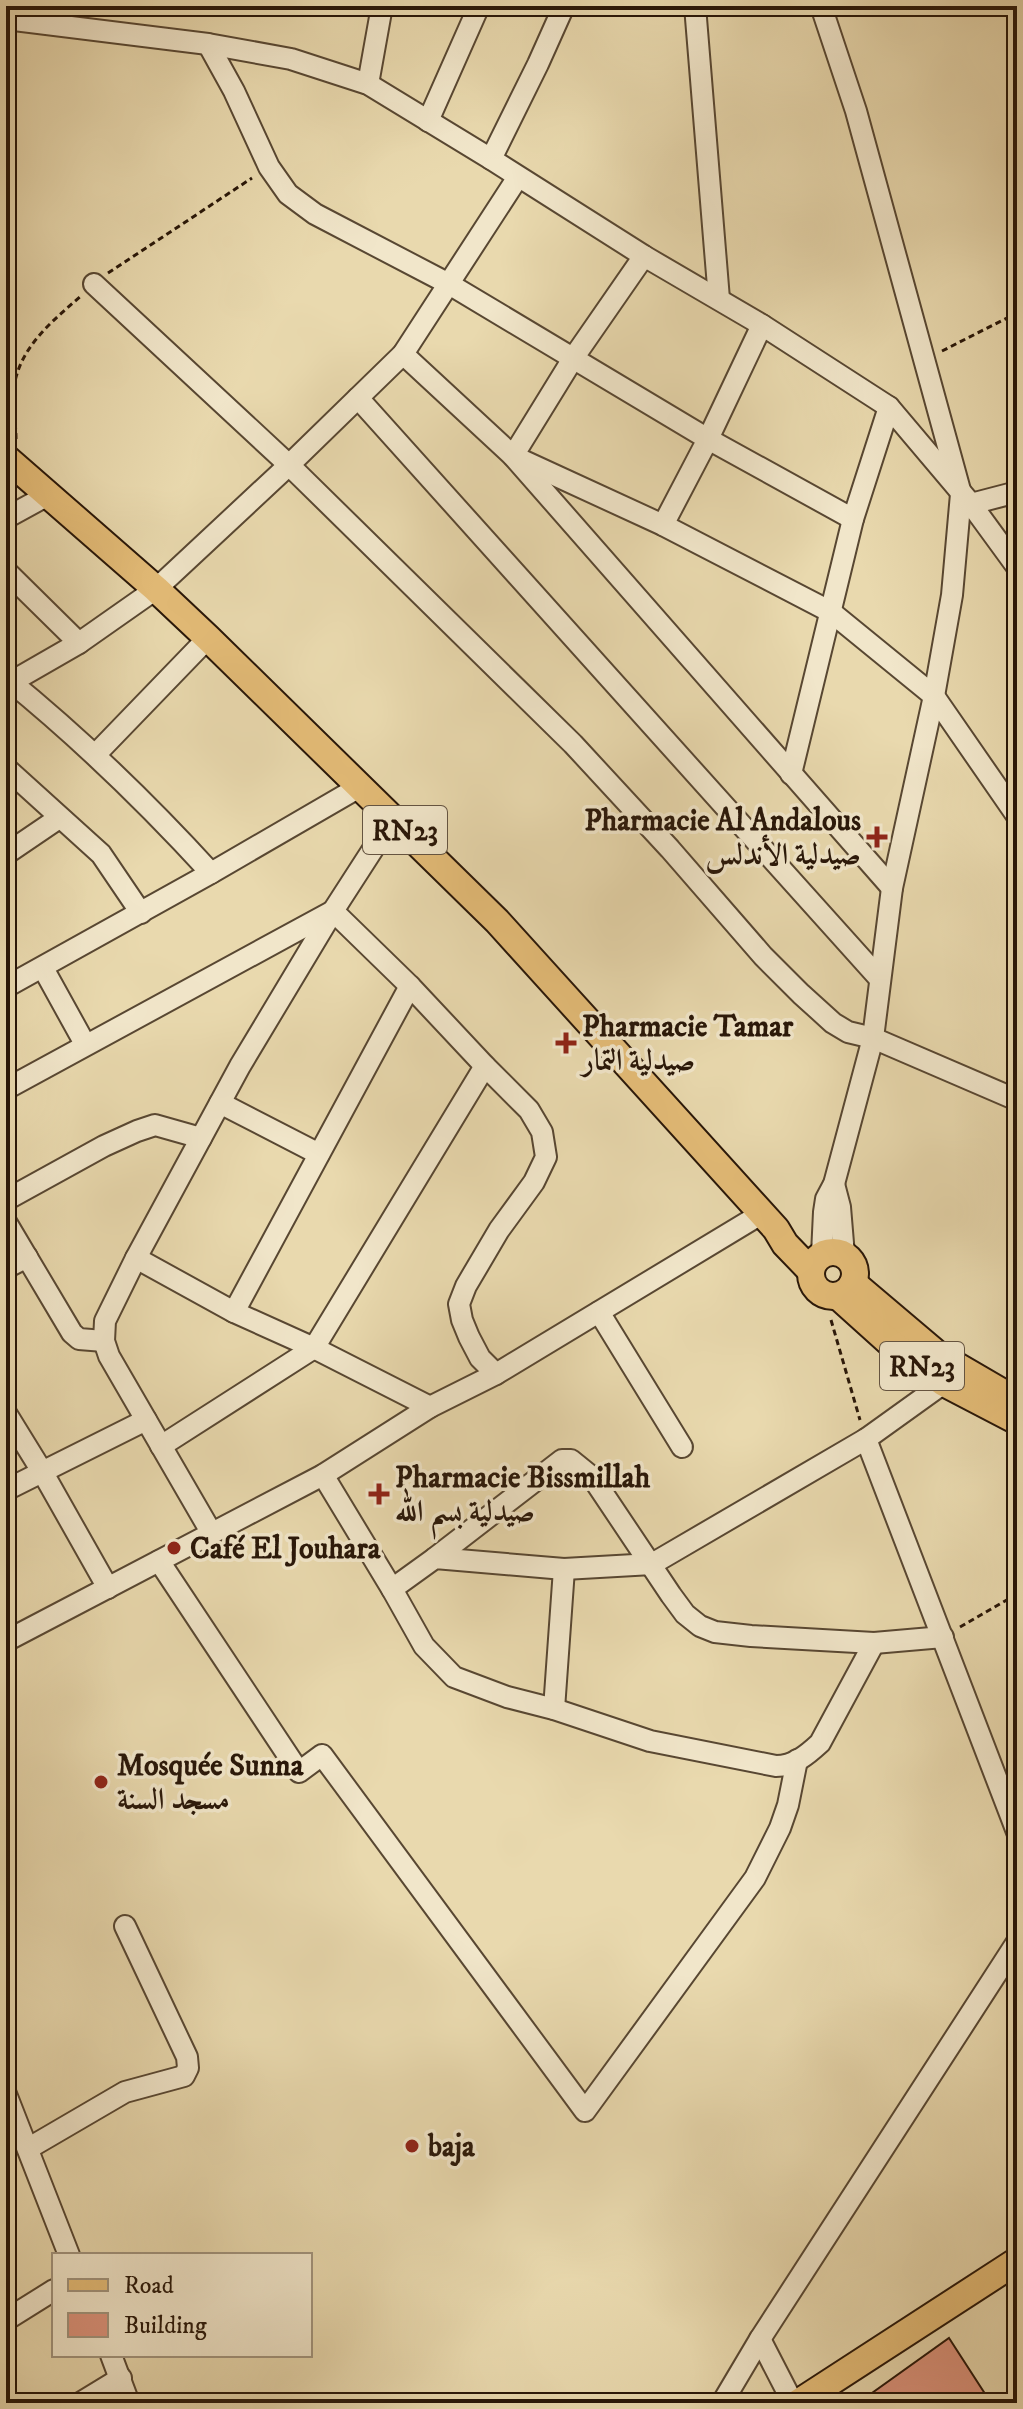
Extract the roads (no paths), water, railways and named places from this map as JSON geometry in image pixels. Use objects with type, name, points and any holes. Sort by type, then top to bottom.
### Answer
[{"type":"main road","name":"RN23","points":[[6,458],[208,638],[497,921],[768,1222],[795,1236],[824,1259],[813,1285],[839,1291],[1017,1401]]},
{"type":"main road","points":[[824,1259],[852,1264],[855,1270],[839,1291]]},
{"type":"main road","name":"RN23","points":[[839,1291],[888,1341],[944,1383],[1017,1421]]},
{"type":"main road","points":[[795,2403],[1017,2261]]},
{"type":"street","points":[[368,84],[382,6]]},
{"type":"street","points":[[428,121],[479,6]]},
{"type":"street","points":[[491,159],[564,6]]},
{"type":"street","points":[[695,6],[719,299]]},
{"type":"street","points":[[821,6],[856,111],[923,361],[966,499],[934,696],[892,888],[873,1038],[834,1184],[840,1207],[824,1259]]},
{"type":"street","points":[[6,19],[208,44],[291,59],[368,84],[644,256],[762,325],[889,407],[966,499],[1017,567]]},
{"type":"street","points":[[208,44],[234,91],[269,167],[288,194],[315,214],[449,284],[708,439],[853,519]]},
{"type":"street","points":[[211,873],[96,754],[8,682],[79,643],[156,589],[403,354],[518,177]]},
{"type":"street","points":[[513,456],[574,357],[644,256]]},
{"type":"street","points":[[94,284],[289,465],[573,744],[763,956],[833,1023],[848,1032],[873,1038],[1017,1100]]},
{"type":"street","points":[[663,525],[762,325]]},
{"type":"street","points":[[403,354],[513,456],[892,888]]},
{"type":"street","points":[[358,398],[879,978]]},
{"type":"street","points":[[791,774],[853,519],[889,407]]},
{"type":"street","points":[[513,456],[663,525],[831,612],[934,696],[1017,816]]},
{"type":"street","points":[[966,499],[1017,492]]},
{"type":"street","points":[[6,518],[48,495]]},
{"type":"street","points":[[6,571],[79,643]]},
{"type":"street","points":[[96,754],[208,638]]},
{"type":"street","points":[[6,768],[101,854],[141,913]]},
{"type":"street","points":[[6,987],[361,786]]},
{"type":"street","points":[[6,854],[59,818]]},
{"type":"street","points":[[211,1532],[109,1356],[104,1341],[105,1321],[220,1103],[333,911],[393,818]]},
{"type":"street","points":[[333,911],[529,1110],[542,1132],[546,1157],[534,1182],[499,1230],[466,1286],[459,1304],[462,1320],[480,1358],[496,1374]]},
{"type":"street","points":[[6,1089],[333,911]]},
{"type":"street","points":[[43,968],[85,1044]]},
{"type":"street","points":[[234,1312],[410,986]]},
{"type":"street","points":[[161,1446],[314,1348],[485,1066]]},
{"type":"street","points":[[220,1103],[319,1154]]},
{"type":"street","points":[[6,1200],[137,1131],[155,1125],[201,1138]]},
{"type":"street","points":[[6,1222],[72,1333],[79,1339],[104,1341]]},
{"type":"street","points":[[6,1641],[323,1475],[430,1407],[496,1374],[599,1312],[768,1222]]},
{"type":"street","points":[[6,1268],[27,1257]]},
{"type":"street","points":[[136,1258],[234,1312],[314,1348],[430,1407]]},
{"type":"street","points":[[599,1312],[682,1447]]},
{"type":"street","points":[[435,1558],[564,1569],[652,1564],[866,1439],[944,1383]]},
{"type":"street","points":[[6,1413],[108,1588]]},
{"type":"street","points":[[6,1490],[146,1420]]},
{"type":"street","points":[[866,1439],[1017,1832]]},
{"type":"street","points":[[392,1589],[562,1460],[571,1460],[592,1477],[685,1614],[700,1626],[715,1632],[874,1643],[943,1637]]},
{"type":"street","points":[[323,1475],[424,1646],[454,1677],[507,1697],[650,1741],[784,1766],[806,1756],[820,1743],[874,1643]]},
{"type":"street","points":[[159,1561],[299,1772],[322,1755],[585,2111],[755,1878],[780,1828],[797,1760]]},
{"type":"street","points":[[554,1709],[564,1569]]},
{"type":"street","points":[[29,2148],[125,2092],[184,2076],[188,2068],[181,2042],[125,1926]]},
{"type":"street","points":[[722,2403],[760,2339],[1017,1942]]},
{"type":"street","points":[[6,2094],[12,2124],[29,2148],[68,2253]]},
{"type":"street","points":[[6,2320],[52,2291]]},
{"type":"street","points":[[760,2339],[795,2403]]},
{"type":"street","points":[[112,2357],[129,2403]]},
{"type":"street","points":[[80,2403],[121,2378]]},
{"type":"place","name":"Pharmacie Al Andalous صيدلية الأندلس","points":[[877,837]]},
{"type":"place","name":"Pharmacie Tamar صيدلية التمار","points":[[566,1043]]},
{"type":"place","name":"Pharmacie Bissmillah صيدلية بسم الله","points":[[379,1494]]},
{"type":"place","name":"Café El Jouhara","points":[[174,1548]]},
{"type":"place","name":"Mosquée Sunna مسجد السنة","points":[[101,1782]]},
{"type":"place","name":"baja","points":[[412,2146]]}]
